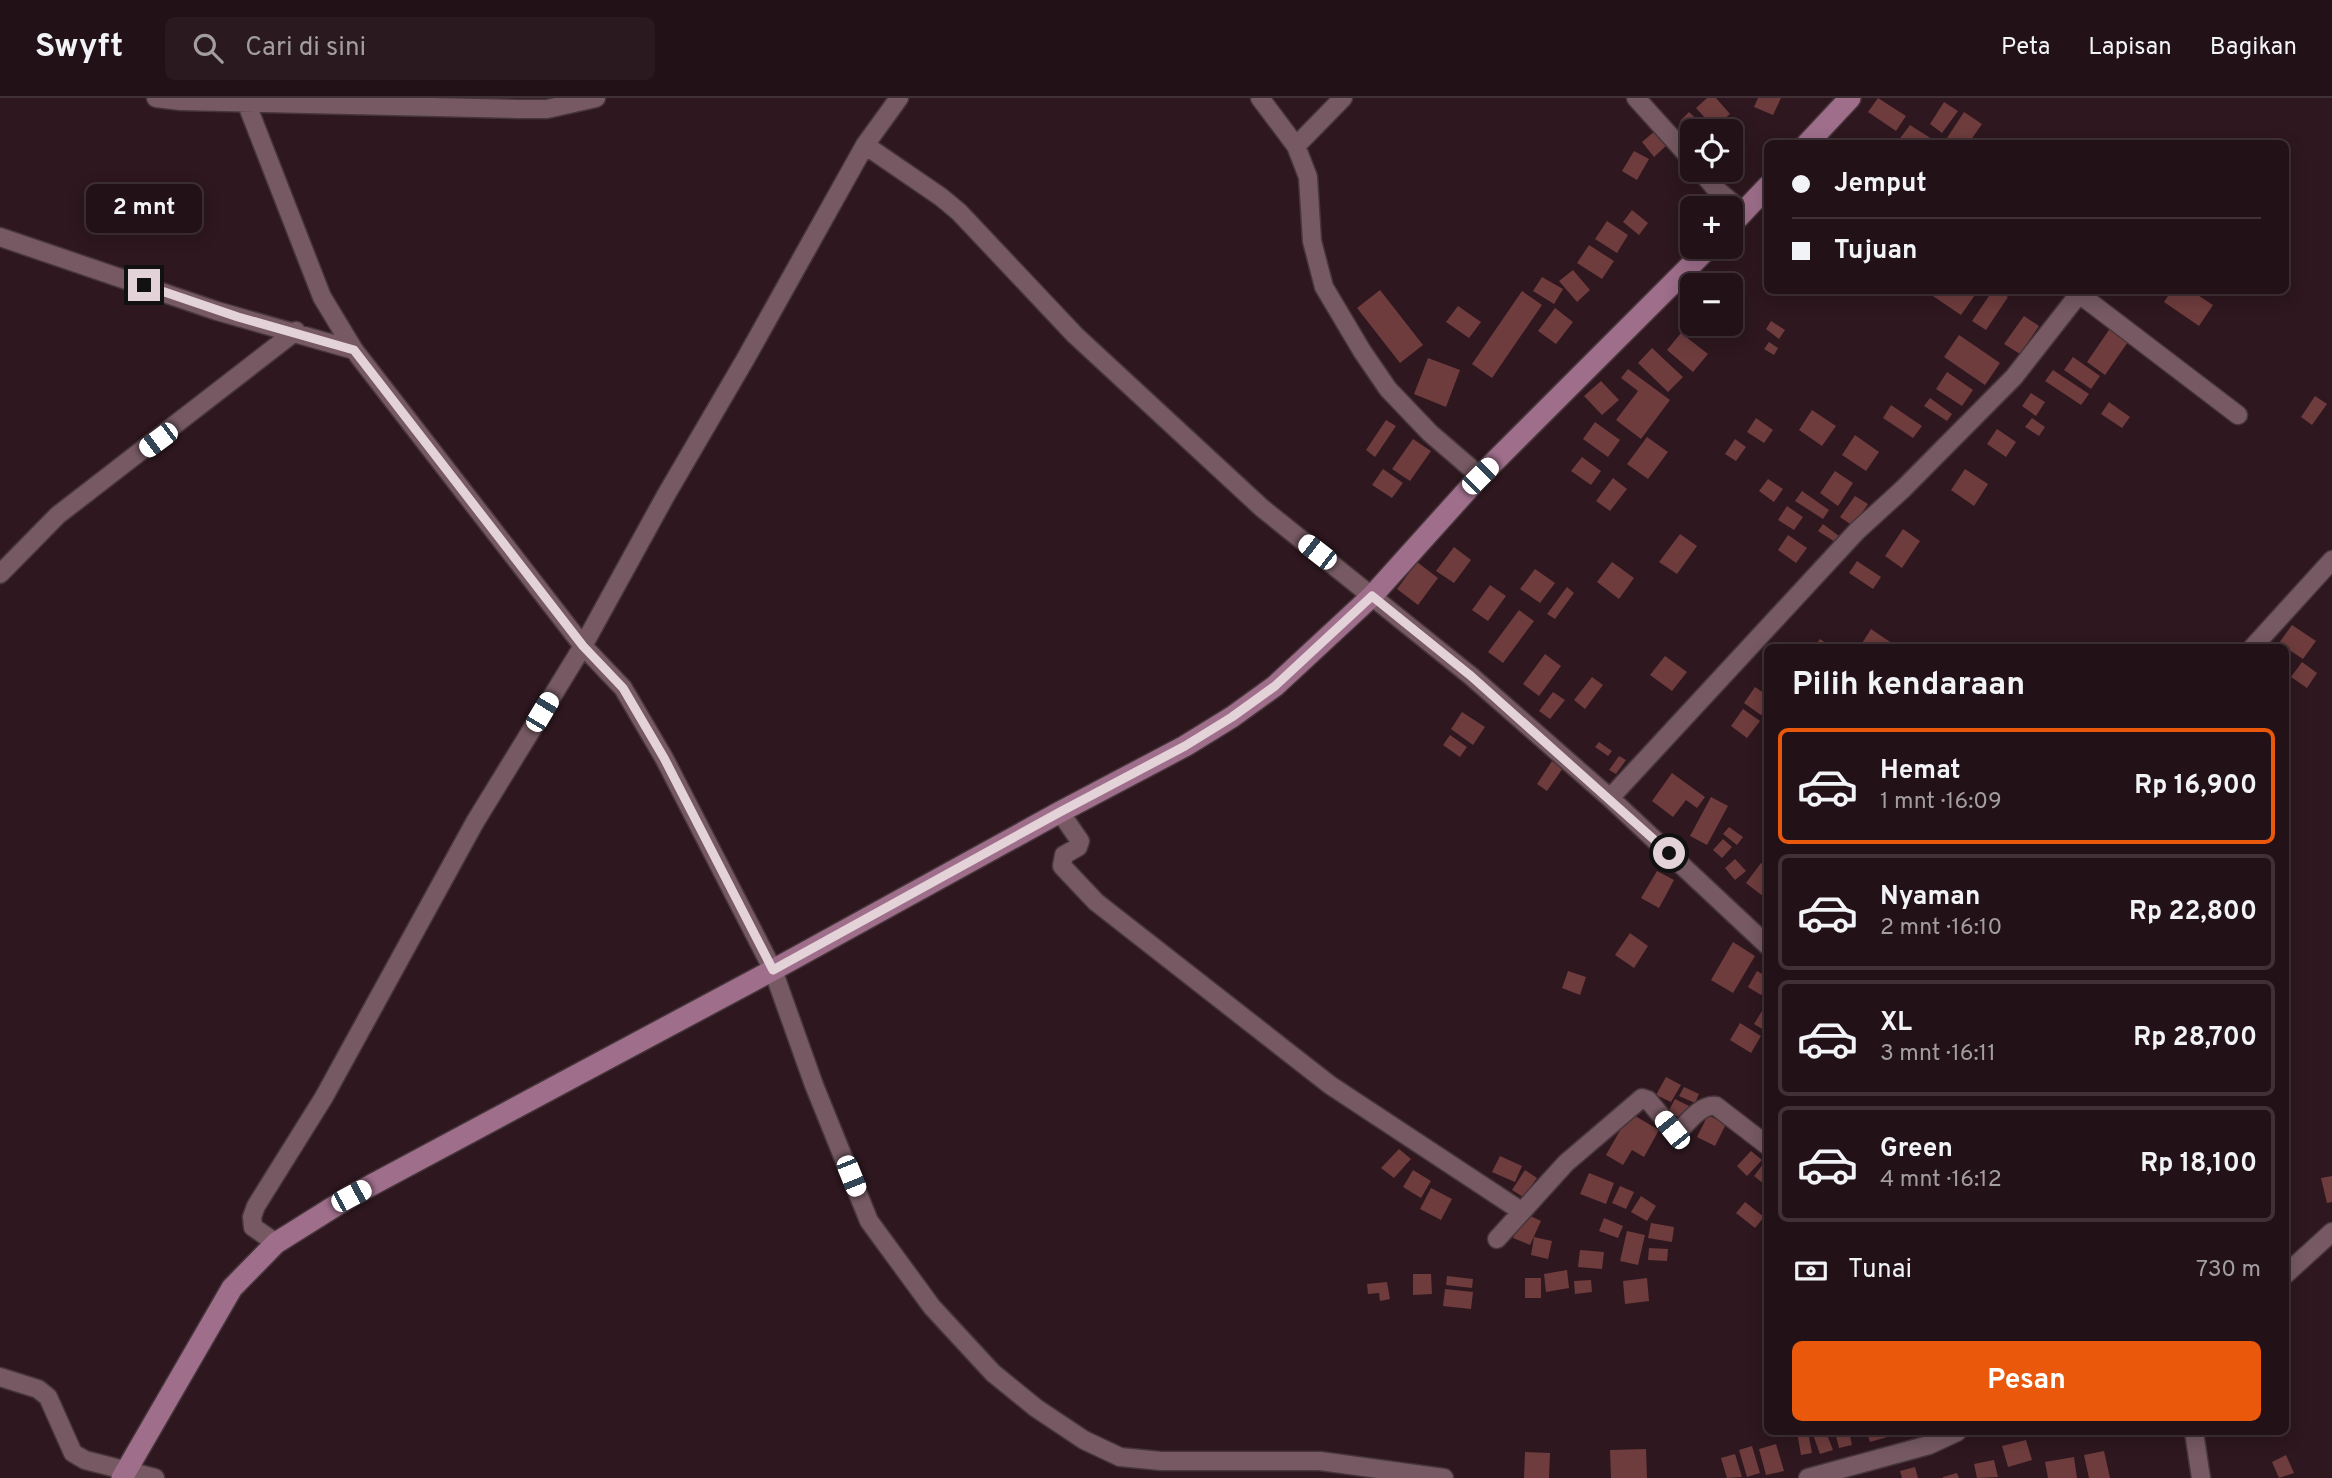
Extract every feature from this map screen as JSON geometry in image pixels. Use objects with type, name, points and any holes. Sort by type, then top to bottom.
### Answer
[{"type":"main road","points":[[1811,140],[1850,98]]},
{"type":"main road","points":[[1743,212],[1764,190]]},
{"type":"main road","points":[[124,1475],[232,1288],[276,1243],[351,1196],[1185,746],[1232,717],[1275,686],[1372,596],[1480,476],[1697,259]]},
{"type":"street","points":[[156,98],[181,101],[547,109],[596,98]]},
{"type":"street","points":[[276,1243],[253,1227],[252,1217],[256,1206],[324,1097],[475,822],[583,646],[865,145],[900,98]]},
{"type":"street","points":[[1260,98],[1296,146],[1308,177],[1312,241],[1324,287],[1388,389],[1430,433],[1480,476]]},
{"type":"street","points":[[1296,146],[1343,98]]},
{"type":"street","points":[[1636,98],[1680,147]]},
{"type":"street","points":[[246,102],[322,296],[338,326],[583,646],[623,688],[664,758],[773,970],[814,1086],[869,1222],[932,1307],[993,1373],[1036,1408],[1084,1440],[1120,1457],[1161,1461],[1321,1461],[1444,1478]]},
{"type":"street","points":[[865,145],[959,212],[1074,335],[1262,508],[1471,676],[1610,798],[1764,942]]},
{"type":"street","points":[[1710,182],[1721,196]]},
{"type":"street","points":[[0,237],[217,311],[296,331],[354,350]]},
{"type":"street","points":[[1610,798],[1857,531],[1903,489],[2014,377],[2075,294]]},
{"type":"street","points":[[2079,294],[2238,415]]},
{"type":"street","points":[[0,573],[58,515],[296,331]]},
{"type":"street","points":[[2256,644],[2332,559]]},
{"type":"street","points":[[1060,812],[1080,841],[1078,847],[1064,855],[1062,866],[1096,902],[1330,1086],[1521,1211]]},
{"type":"street","points":[[1497,1239],[1566,1163],[1642,1098],[1648,1100],[1674,1131],[1678,1132],[1705,1107],[1712,1105],[1764,1143]]},
{"type":"street","points":[[2289,1271],[2332,1232]]},
{"type":"street","points":[[0,1377],[38,1389],[48,1397],[73,1452],[85,1460],[124,1475],[155,1478]]},
{"type":"street","points":[[1808,1478],[1929,1445],[1950,1435]]},
{"type":"street","points":[[2194,1435],[2201,1478]]},
{"type":"building","points":[[1707,98],[1716,98],[1730,114],[1724,119],[1706,119],[1696,108]]},
{"type":"building","points":[[1758,98],[1781,98],[1773,115],[1754,107]]},
{"type":"building","points":[[1878,98],[1906,116],[1896,131],[1868,112]]},
{"type":"building","points":[[1944,102],[1958,111],[1942,133],[1930,124]]},
{"type":"building","points":[[1689,112],[1696,119],[1682,119]]},
{"type":"building","points":[[1964,112],[1982,124],[1971,140],[1946,140]]},
{"type":"building","points":[[1910,125],[1933,140],[1899,140]]},
{"type":"building","points":[[1655,131],[1667,145],[1654,157],[1642,142]]},
{"type":"building","points":[[1634,151],[1649,159],[1637,180],[1622,171]]},
{"type":"building","points":[[1632,210],[1648,223],[1639,235],[1623,222]]},
{"type":"building","points":[[1607,221],[1628,235],[1617,253],[1595,239]]},
{"type":"building","points":[[1589,245],[1614,261],[1602,279],[1577,263]]},
{"type":"building","points":[[1573,270],[1590,290],[1577,302],[1559,281]]},
{"type":"building","points":[[1542,277],[1563,289],[1554,304],[1533,291]]},
{"type":"building","points":[[1380,290],[1423,345],[1400,363],[1357,308]]},
{"type":"building","points":[[1522,291],[1542,305],[1492,378],[1472,364]]},
{"type":"building","points":[[1930,294],[1976,294],[1961,315]]},
{"type":"building","points":[[1990,294],[2004,294],[2008,297],[1986,330],[1972,321]]},
{"type":"building","points":[[2169,294],[2196,294],[2213,305],[2199,326],[2164,302]]},
{"type":"building","points":[[1458,306],[1481,322],[1469,338],[1446,322]]},
{"type":"building","points":[[1555,308],[1573,322],[1556,344],[1538,331]]},
{"type":"building","points":[[2024,316],[2039,326],[2020,354],[2004,344]]},
{"type":"building","points":[[1771,321],[1785,330],[1779,339],[1766,329]]},
{"type":"building","points":[[2111,327],[2130,339],[2105,375],[2087,362]]},
{"type":"building","points":[[1680,334],[1708,354],[1693,372],[1667,350]]},
{"type":"building","points":[[1959,335],[2000,363],[1985,385],[1944,357]]},
{"type":"building","points":[[1769,342],[1778,348],[1774,355],[1764,349]]},
{"type":"building","points":[[1652,348],[1683,377],[1668,392],[1638,363]]},
{"type":"building","points":[[2073,357],[2100,376],[2091,389],[2064,370]]},
{"type":"building","points":[[1428,358],[1460,370],[1446,407],[1414,394]]},
{"type":"building","points":[[1628,369],[1670,400],[1641,439],[1616,420],[1638,391],[1621,378]]},
{"type":"building","points":[[2053,370],[2089,394],[2081,405],[2045,381]]},
{"type":"building","points":[[1947,372],[1973,390],[1962,406],[1936,389]]},
{"type":"building","points":[[1601,381],[1619,400],[1602,415],[1584,396]]},
{"type":"building","points":[[2031,393],[2045,402],[2036,416],[2022,406]]},
{"type":"building","points":[[2315,396],[2327,404],[2312,425],[2301,417]]},
{"type":"building","points":[[1930,398],[1952,414],[1947,421],[1924,406]]},
{"type":"building","points":[[2109,402],[2130,417],[2122,428],[2101,414]]},
{"type":"building","points":[[1891,405],[1922,426],[1913,438],[1883,418]]},
{"type":"building","points":[[1812,410],[1836,426],[1822,446],[1799,430]]},
{"type":"building","points":[[1756,418],[1773,430],[1764,443],[1747,432]]},
{"type":"building","points":[[2032,418],[2045,427],[2039,436],[2025,427]]},
{"type":"building","points":[[1386,420],[1396,426],[1375,457],[1366,450]]},
{"type":"building","points":[[1595,422],[1620,440],[1608,457],[1583,439]]},
{"type":"building","points":[[1997,429],[2016,442],[2006,457],[1987,444]]},
{"type":"building","points":[[1855,435],[1879,452],[1866,471],[1842,455]]},
{"type":"building","points":[[1647,437],[1668,452],[1648,479],[1627,464]]},
{"type":"building","points":[[1413,439],[1431,451],[1410,481],[1392,469]]},
{"type":"building","points":[[1735,439],[1746,447],[1736,461],[1725,454]]},
{"type":"building","points":[[1582,457],[1601,471],[1591,485],[1571,471]]},
{"type":"building","points":[[1383,469],[1403,483],[1392,498],[1372,485]]},
{"type":"building","points":[[1965,469],[1988,484],[1974,506],[1951,490]]},
{"type":"building","points":[[1835,471],[1853,483],[1838,506],[1820,493]]},
{"type":"building","points":[[1613,478],[1627,489],[1610,511],[1596,501]]},
{"type":"building","points":[[1768,479],[1783,489],[1774,502],[1759,491]]},
{"type":"building","points":[[1802,491],[1829,510],[1823,519],[1795,501]]},
{"type":"building","points":[[1855,496],[1868,504],[1853,526],[1840,517]]},
{"type":"building","points":[[1787,506],[1803,517],[1794,530],[1778,520]]},
{"type":"building","points":[[1823,524],[1839,536],[1835,542],[1818,531]]},
{"type":"building","points":[[1903,529],[1920,541],[1902,568],[1885,556]]},
{"type":"building","points":[[1680,534],[1697,546],[1677,574],[1659,562]]},
{"type":"building","points":[[1788,535],[1807,548],[1796,563],[1778,550]]},
{"type":"building","points":[[1454,547],[1471,560],[1454,583],[1436,571]]},
{"type":"building","points":[[1857,561],[1881,577],[1873,589],[1849,573]]},
{"type":"building","points":[[1417,562],[1438,578],[1418,605],[1397,589]]},
{"type":"building","points":[[1612,562],[1634,578],[1619,599],[1597,582]]},
{"type":"building","points":[[1535,569],[1555,583],[1540,603],[1520,589]]},
{"type":"building","points":[[1490,585],[1506,596],[1488,621],[1472,610]]},
{"type":"building","points":[[1567,587],[1574,593],[1555,619],[1547,614]]},
{"type":"building","points":[[1519,610],[1534,621],[1503,663],[1488,652]]},
{"type":"building","points":[[2292,625],[2316,641],[2303,659],[2289,650],[2289,644],[2279,643]]},
{"type":"building","points":[[1871,629],[1893,644],[1862,644]]},
{"type":"building","points":[[1545,654],[1561,666],[1539,696],[1523,684]]},
{"type":"building","points":[[1665,656],[1687,672],[1672,691],[1650,675]]},
{"type":"building","points":[[2302,662],[2317,673],[2307,688],[2291,677]]},
{"type":"building","points":[[1592,677],[1603,685],[1585,709],[1574,700]]},
{"type":"building","points":[[1755,687],[1764,693],[1764,711],[1761,715],[1744,703]]},
{"type":"building","points":[[1553,692],[1565,700],[1550,719],[1539,711]]},
{"type":"building","points":[[1743,709],[1760,721],[1747,738],[1731,726]]},
{"type":"building","points":[[1462,712],[1485,727],[1473,745],[1451,729]]},
{"type":"building","points":[[1450,735],[1467,747],[1460,757],[1443,745]]},
{"type":"building","points":[[1599,742],[1612,751],[1608,756],[1595,747]]},
{"type":"building","points":[[1619,756],[1626,760],[1616,774],[1609,770]]},
{"type":"building","points":[[1552,761],[1563,768],[1547,791],[1537,784]]},
{"type":"building","points":[[1672,773],[1705,797],[1697,808],[1686,800],[1673,817],[1652,801]]},
{"type":"building","points":[[1711,797],[1728,806],[1707,845],[1690,836]]},
{"type":"building","points":[[1729,827],[1743,837],[1737,845],[1723,834]]},
{"type":"building","points":[[1723,839],[1732,847],[1722,858],[1713,850]]},
{"type":"building","points":[[1735,859],[1746,871],[1735,880],[1725,868]]},
{"type":"building","points":[[1761,863],[1764,865],[1764,897],[1746,883]]},
{"type":"building","points":[[1657,871],[1674,880],[1659,908],[1641,898]]},
{"type":"building","points":[[1630,933],[1648,946],[1634,968],[1615,955]]},
{"type":"building","points":[[1733,942],[1755,956],[1733,993],[1711,980]]},
{"type":"building","points":[[1568,971],[1586,977],[1580,995],[1562,988]]},
{"type":"building","points":[[1757,971],[1764,975],[1764,990],[1761,995],[1748,987]]},
{"type":"building","points":[[1762,1011],[1764,1012],[1764,1030],[1754,1024]]},
{"type":"building","points":[[1740,1023],[1761,1036],[1751,1053],[1730,1040]]},
{"type":"building","points":[[1666,1077],[1681,1085],[1671,1102],[1656,1095]]},
{"type":"building","points":[[1684,1087],[1699,1094],[1695,1103],[1679,1096]]},
{"type":"building","points":[[1675,1099],[1691,1107],[1684,1120],[1668,1112]]},
{"type":"building","points":[[1630,1113],[1659,1130],[1644,1157],[1632,1150],[1623,1165],[1606,1155]]},
{"type":"building","points":[[1708,1115],[1726,1124],[1715,1146],[1697,1137]]},
{"type":"building","points":[[1399,1149],[1411,1159],[1394,1178],[1381,1168]]},
{"type":"building","points":[[1751,1151],[1762,1160],[1747,1176],[1737,1166]]},
{"type":"building","points":[[1500,1156],[1522,1166],[1515,1182],[1492,1172]]},
{"type":"building","points":[[1763,1164],[1764,1165],[1764,1184],[1754,1176]]},
{"type":"building","points":[[1413,1170],[1431,1181],[1421,1198],[1403,1187]]},
{"type":"building","points":[[1525,1170],[1537,1178],[1523,1197],[1512,1190]]},
{"type":"building","points":[[1589,1173],[1614,1183],[1606,1204],[1580,1194]]},
{"type":"building","points":[[2332,1176],[2332,1202],[2327,1203],[2321,1178]]},
{"type":"building","points":[[1620,1186],[1634,1192],[1626,1209],[1612,1203]]},
{"type":"building","points":[[1431,1188],[1452,1199],[1441,1220],[1420,1209]]},
{"type":"building","points":[[1641,1196],[1656,1206],[1647,1221],[1631,1212]]},
{"type":"building","points":[[1745,1202],[1764,1217],[1755,1228],[1736,1213]]},
{"type":"building","points":[[1524,1213],[1541,1221],[1530,1245],[1513,1238]]},
{"type":"building","points":[[1604,1218],[1623,1226],[1618,1238],[1599,1231]]},
{"type":"building","points":[[1651,1223],[1674,1227],[1672,1242],[1648,1238]]},
{"type":"building","points":[[1627,1231],[1645,1235],[1638,1265],[1620,1261]]},
{"type":"building","points":[[1534,1237],[1552,1241],[1548,1259],[1531,1255]]},
{"type":"building","points":[[1649,1248],[1668,1249],[1667,1261],[1648,1260]]},
{"type":"building","points":[[1580,1250],[1604,1252],[1602,1269],[1578,1267]]},
{"type":"building","points":[[1567,1270],[1569,1288],[1546,1292],[1544,1274]]},
{"type":"building","points":[[1413,1274],[1431,1274],[1432,1294],[1413,1295]]},
{"type":"building","points":[[1447,1276],[1473,1279],[1472,1288],[1446,1285]]},
{"type":"building","points":[[1525,1278],[1541,1278],[1541,1298],[1525,1298]]},
{"type":"building","points":[[1647,1278],[1649,1301],[1625,1304],[1623,1281]]},
{"type":"building","points":[[1591,1280],[1592,1292],[1575,1294],[1574,1281]]},
{"type":"building","points":[[1387,1282],[1390,1299],[1380,1301],[1379,1293],[1368,1294],[1367,1284]]},
{"type":"building","points":[[1445,1289],[1473,1292],[1471,1309],[1443,1306]]},
{"type":"building","points":[[1798,1435],[1809,1435],[1812,1453],[1801,1455]]},
{"type":"building","points":[[1813,1435],[1827,1435],[1833,1450],[1820,1454]]},
{"type":"building","points":[[1836,1435],[1850,1435],[1852,1445],[1839,1448]]},
{"type":"building","points":[[1868,1435],[1894,1435],[1870,1442]]},
{"type":"building","points":[[2026,1440],[2032,1460],[2008,1467],[2002,1446]]},
{"type":"building","points":[[1776,1444],[1784,1471],[1766,1475],[1759,1449]]},
{"type":"building","points":[[1752,1446],[1760,1473],[1747,1477],[1739,1450]]},
{"type":"building","points":[[1646,1449],[1647,1478],[1611,1478],[1610,1450]]},
{"type":"building","points":[[2104,1451],[2110,1478],[2089,1478],[2084,1455]]},
{"type":"building","points":[[1525,1452],[1550,1453],[1549,1478],[1524,1478]]},
{"type":"building","points":[[1735,1454],[1742,1477],[1727,1478],[1721,1458]]},
{"type":"building","points":[[2286,1455],[2294,1473],[2279,1478],[2272,1462]]},
{"type":"building","points":[[2074,1457],[2077,1478],[2048,1478],[2045,1462]]},
{"type":"building","points":[[1994,1460],[1998,1477],[1977,1478],[1974,1464]]},
{"type":"building","points":[[1915,1467],[1918,1478],[1902,1478],[1900,1471]]},
{"type":"building","points":[[1957,1473],[1959,1478],[1943,1478],[1943,1477]]},
{"type":"route","points":[[144,285],[217,311],[296,331],[354,350],[583,646],[623,688],[664,758],[773,970],[1185,746],[1232,717],[1275,686],[1372,596],[1471,676],[1669,853]]}]
